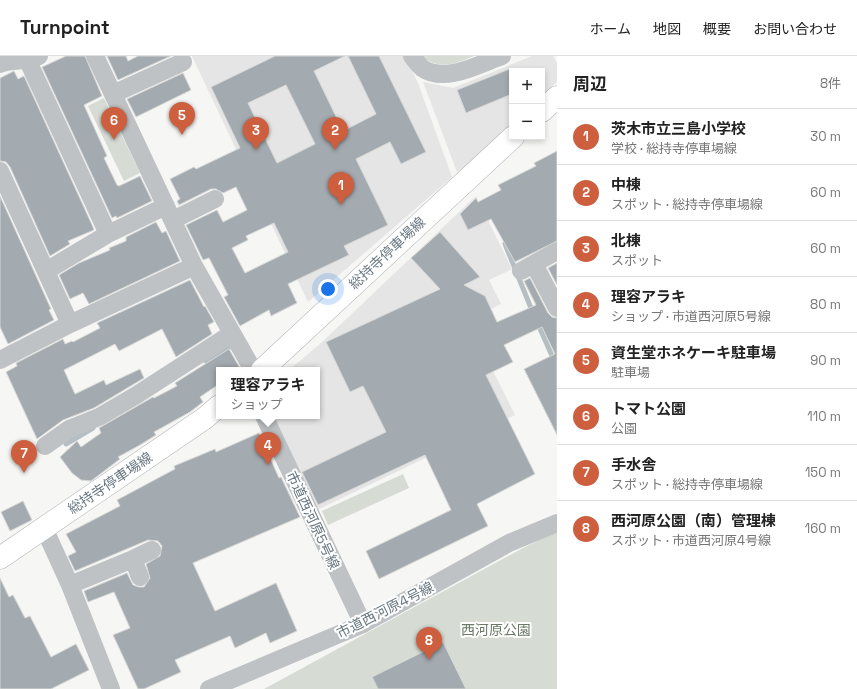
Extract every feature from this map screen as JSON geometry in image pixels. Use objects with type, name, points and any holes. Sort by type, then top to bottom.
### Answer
[{"type":"main road","points":[[545,108],[557,97]]},
{"type":"main road","name":"総持寺停車場線","points":[[265,367],[510,140]]},
{"type":"main road","name":"総持寺停車場線","points":[[0,558],[205,418],[216,409]]},
{"type":"street","points":[[95,56],[194,266],[231,334],[251,367]]},
{"type":"street","points":[[412,56],[422,68],[434,74],[448,75],[502,56]]},
{"type":"street","points":[[0,64],[11,60],[33,59],[108,234]]},
{"type":"street","points":[[113,94],[183,62]]},
{"type":"street","points":[[0,171],[70,324]]},
{"type":"street","points":[[46,271],[108,234],[216,199]]},
{"type":"street","points":[[557,251],[527,267],[557,308]]},
{"type":"street","points":[[2,354],[194,266]]},
{"type":"street","points":[[45,446],[69,429],[99,417],[135,396],[231,334]]},
{"type":"street","name":"市道西河原5号線","points":[[265,419],[363,624]]},
{"type":"street","name":"市道西河原4号線","points":[[209,689],[363,624],[509,544],[557,523]]},
{"type":"street","points":[[44,528],[70,585],[111,689]]},
{"type":"street","points":[[70,585],[152,550]]},
{"type":"street","points":[[133,559],[140,577]]},
{"type":"shaded area","points":[[192,56],[405,56],[418,83],[452,177],[308,302]]},
{"type":"shaded area","points":[[532,56],[553,56],[557,63],[557,82],[545,93],[545,68],[509,68],[509,127],[476,158],[457,172],[423,82],[453,88]]},
{"type":"shaded area","points":[[476,196],[512,269],[489,280],[501,304],[468,321],[515,415],[315,511],[270,419],[320,419],[320,367],[293,367],[321,343]]},
{"type":"green space","points":[[420,56],[474,56],[453,64],[441,65]]},
{"type":"green space","points":[[104,98],[140,173],[124,181],[88,106]]},
{"type":"green space","points":[[403,474],[409,488],[328,525],[322,511]]},
{"type":"green space","name":"西河原公園","points":[[557,531],[557,689],[264,689],[523,548]]},
{"type":"building","points":[[66,56],[85,56],[102,96],[84,105],[107,156],[104,158],[117,185],[119,186],[140,176],[152,201],[117,218],[116,216],[112,218],[42,67]]},
{"type":"building","points":[[107,56],[126,56],[128,61],[138,56],[171,56],[118,80]]},
{"type":"building","points":[[275,56],[345,56],[314,71],[343,131],[376,114],[348,56],[379,56],[426,152],[401,164],[390,142],[356,159],[388,225],[344,246],[349,255],[288,284],[297,303],[271,316],[269,310],[240,326],[224,297],[228,295],[209,258],[203,260],[186,225],[217,210],[223,222],[247,210],[236,187],[223,193],[216,189],[211,189],[179,205],[177,201],[180,199],[170,179],[194,167],[196,169],[240,148],[211,87]],"holes":[[[286,85],[315,144],[277,163],[248,103]],[[274,223],[288,252],[245,273],[232,248],[248,240],[246,236]]]},
{"type":"building","points":[[509,69],[509,95],[466,113],[457,90]]},
{"type":"building","points":[[14,71],[18,79],[24,76],[94,230],[68,241],[70,244],[50,256],[10,167],[6,162],[0,161],[0,78]]},
{"type":"building","points":[[183,73],[191,90],[136,117],[127,99]]},
{"type":"building","points":[[557,151],[557,241],[515,262],[491,219],[468,230],[460,214],[476,198],[478,202],[501,190],[498,185],[536,166],[534,163]]},
{"type":"building","points":[[0,196],[51,309],[49,310],[54,320],[8,344],[0,327]]},
{"type":"building","points":[[156,222],[162,233],[166,231],[180,261],[89,304],[83,293],[70,299],[59,275],[79,263],[110,250],[109,248],[126,241],[126,237]]},
{"type":"building","points":[[440,232],[480,277],[464,285],[485,296],[497,322],[536,305],[524,281],[530,278],[548,313],[552,317],[557,318],[557,435],[524,369],[555,354],[542,327],[504,345],[513,362],[486,375],[535,474],[477,504],[488,526],[379,579],[366,551],[451,510],[425,455],[318,505],[302,472],[386,432],[363,386],[350,392],[326,342],[440,289],[411,258]]},
{"type":"building","points":[[557,263],[557,285],[548,268]]},
{"type":"building","points":[[190,280],[204,307],[205,306],[214,322],[208,325],[212,334],[176,357],[162,329],[119,351],[115,344],[64,370],[75,394],[104,380],[106,385],[140,369],[144,378],[94,408],[63,420],[37,439],[6,372],[17,366],[16,363],[63,339],[65,344],[72,341],[73,342],[100,328],[97,323]]},
{"type":"building","points":[[229,349],[239,367],[216,367],[216,386],[200,397],[203,402],[190,412],[154,432],[156,435],[118,457],[120,459],[91,481],[81,480],[72,473],[60,457],[77,441],[81,447],[101,433],[99,428],[153,397],[154,398],[177,386],[175,383]]},
{"type":"building","points":[[259,433],[279,478],[281,477],[300,517],[193,563],[215,611],[276,583],[297,631],[270,643],[266,633],[235,648],[230,636],[175,660],[181,672],[144,689],[138,689],[113,635],[130,628],[114,592],[88,602],[84,591],[127,573],[133,585],[144,587],[150,578],[146,564],[160,556],[162,546],[158,541],[148,540],[75,571],[68,556],[76,552],[66,534],[120,506],[117,500],[175,469],[174,466],[215,449],[216,452]]},
{"type":"building","points":[[23,501],[32,520],[10,531],[1,512]]},
{"type":"building","points":[[0,578],[9,597],[13,595],[25,618],[30,616],[51,657],[76,644],[89,670],[51,689],[0,689]]},
{"type":"building","points":[[443,642],[466,689],[378,689],[372,677]]},
{"type":"waterway","points":[[510,241],[505,244],[533,313]]},
{"type":"waterway","points":[[537,322],[557,367]]},
{"type":"waterway","points":[[206,361],[231,346]]},
{"type":"waterway","points":[[66,444],[93,428]]},
{"type":"place","name":"資生堂ホネケーキ駐車場","points":[[182,135]]},
{"type":"place","name":"トマト公園","points":[[114,140]]},
{"type":"place","name":"北棟","points":[[256,150]]},
{"type":"place","name":"中棟","points":[[335,150]]},
{"type":"place","name":"茨木市立三島小学校","points":[[341,205]]},
{"type":"place","name":"理容アラキ","points":[[268,465]]},
{"type":"place","name":"手水舎","points":[[24,473]]},
{"type":"place","name":"西河原公園（南）管理棟","points":[[429,660]]}]
